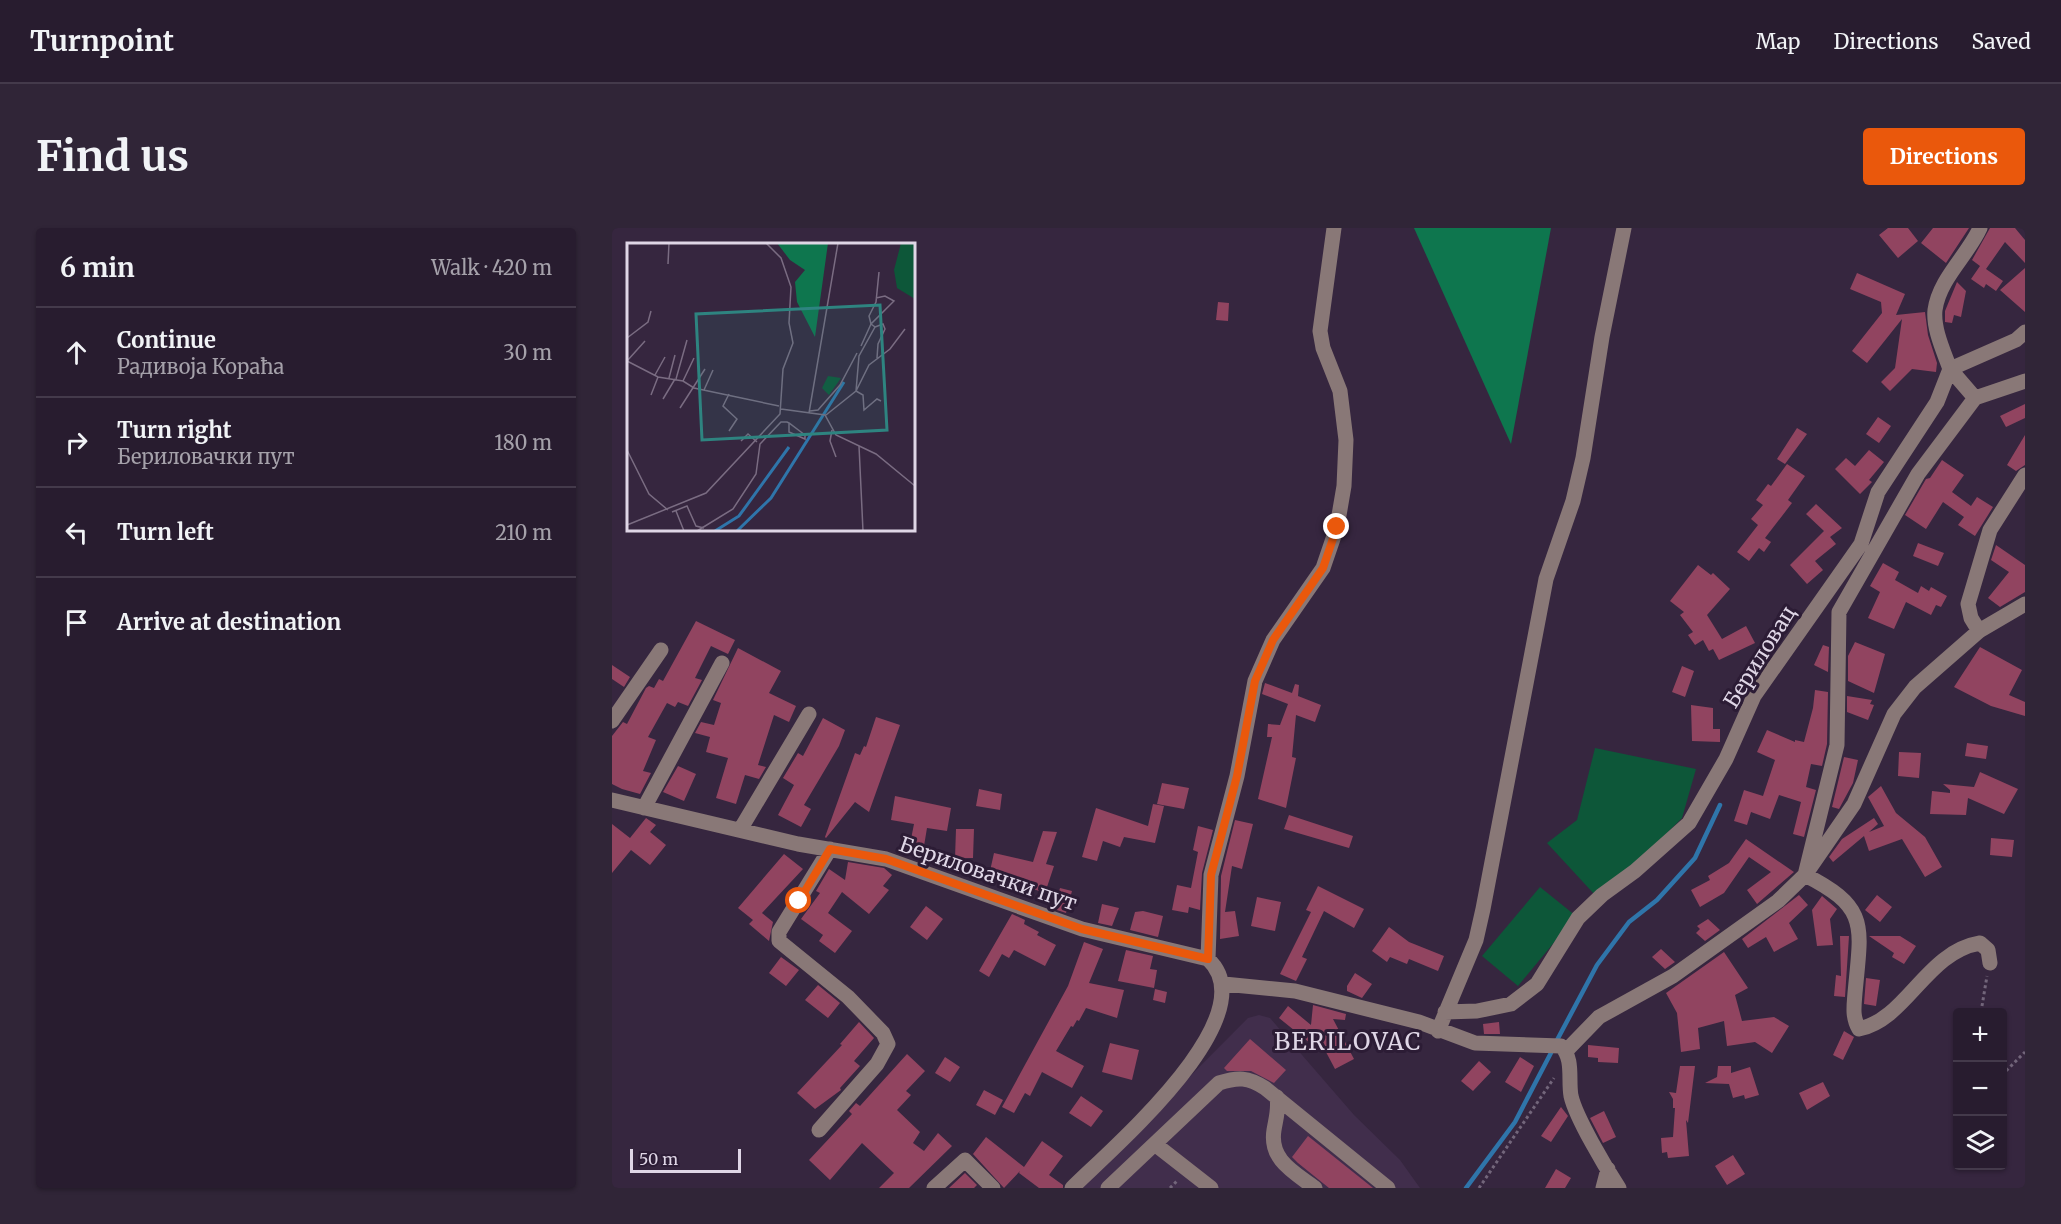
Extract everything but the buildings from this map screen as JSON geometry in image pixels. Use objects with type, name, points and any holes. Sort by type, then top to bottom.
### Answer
[{"type":"street","points":[[1072,1188],[1178,1080],[1217,1021],[1224,984],[1219,969],[1208,959],[1211,875],[1237,776],[1255,681],[1273,640],[1323,568],[1337,527],[1344,486],[1346,440],[1340,391],[1320,331],[1334,228]]},
{"type":"street","points":[[1438,1031],[1476,940],[1546,579],[1573,501],[1583,458],[1602,337],[1624,228]]},
{"type":"street","points":[[1975,398],[1950,369],[1939,338],[1935,310],[1947,279],[1980,228]]},
{"type":"street","points":[[1950,369],[2016,340],[2025,332]]},
{"type":"street","name":"Бериловац","points":[[1445,1012],[1477,1011],[1511,1004],[1537,984],[1578,918],[1689,823],[1726,759],[1755,696],[1861,544],[1878,492],[1937,402],[1950,369]]},
{"type":"street","points":[[1805,875],[1837,745],[1839,612],[1918,474],[1975,398],[2025,381]]},
{"type":"street","points":[[1979,631],[1971,618],[1968,604],[1990,530],[2025,475]]},
{"type":"street","points":[[1224,984],[1295,991],[1419,1022],[1475,1043],[1561,1050],[1599,1017],[1673,976],[1778,902],[1805,875],[1854,804],[1894,714],[1916,687],[1979,631],[2025,604]]},
{"type":"street","points":[[612,721],[661,650]]},
{"type":"street","points":[[644,808],[723,663]]},
{"type":"street","points":[[740,830],[809,714]]},
{"type":"street","name":"Бериловачки пут","points":[[612,800],[798,844],[908,866],[1082,929],[1208,959]]},
{"type":"street","points":[[819,1130],[877,1064],[888,1044],[883,1033],[848,997],[778,941],[779,932],[830,849]]},
{"type":"street","points":[[1805,875],[1833,889],[1855,913],[1860,937],[1854,1015],[1859,1029],[1868,1027],[1896,1007],[1944,958],[1963,946],[1980,944],[1988,950],[1990,963]]},
{"type":"street","points":[[1561,1050],[1571,1097],[1619,1188]]},
{"type":"street","points":[[1108,1188],[1219,1083],[1235,1077],[1251,1079],[1276,1097],[1389,1188]]},
{"type":"street","points":[[1276,1097],[1279,1107],[1273,1135],[1274,1150],[1280,1162],[1315,1188]]},
{"type":"street","points":[[1156,1145],[1211,1188]]},
{"type":"street","points":[[934,1188],[965,1160],[993,1188]]},
{"type":"street","points":[[1603,1188],[1608,1169]]},
{"type":"path","points":[[1981,1008],[1990,963]]},
{"type":"path","points":[[1479,1188],[1561,1050]]},
{"type":"path","points":[[2007,1070],[2025,1052]]},
{"type":"shaded area","points":[[1259,1015],[1270,1018],[1354,1115],[1400,1160],[1420,1188],[1079,1188],[1248,1018]]},
{"type":"green space","points":[[1414,228],[1551,228],[1511,444]]},
{"type":"green space","points":[[1595,748],[1696,769],[1682,818],[1635,865],[1595,895],[1547,843],[1577,820]]},
{"type":"green space","points":[[1540,887],[1576,916],[1518,986],[1482,956]]},
{"type":"waterway","points":[[1556,1042],[1597,965],[1629,922],[1657,900],[1695,858],[1720,805]]},
{"type":"waterway","points":[[1466,1188],[1515,1122],[1553,1049]]},
{"type":"district","name":"BERILOVAC","points":[[1348,1042]]},
{"type":"route","points":[[799,901],[830,849],[886,859],[1082,929],[1123,941],[1172,948],[1208,959],[1211,875],[1237,776],[1255,681],[1273,640],[1323,568],[1337,527]]}]
